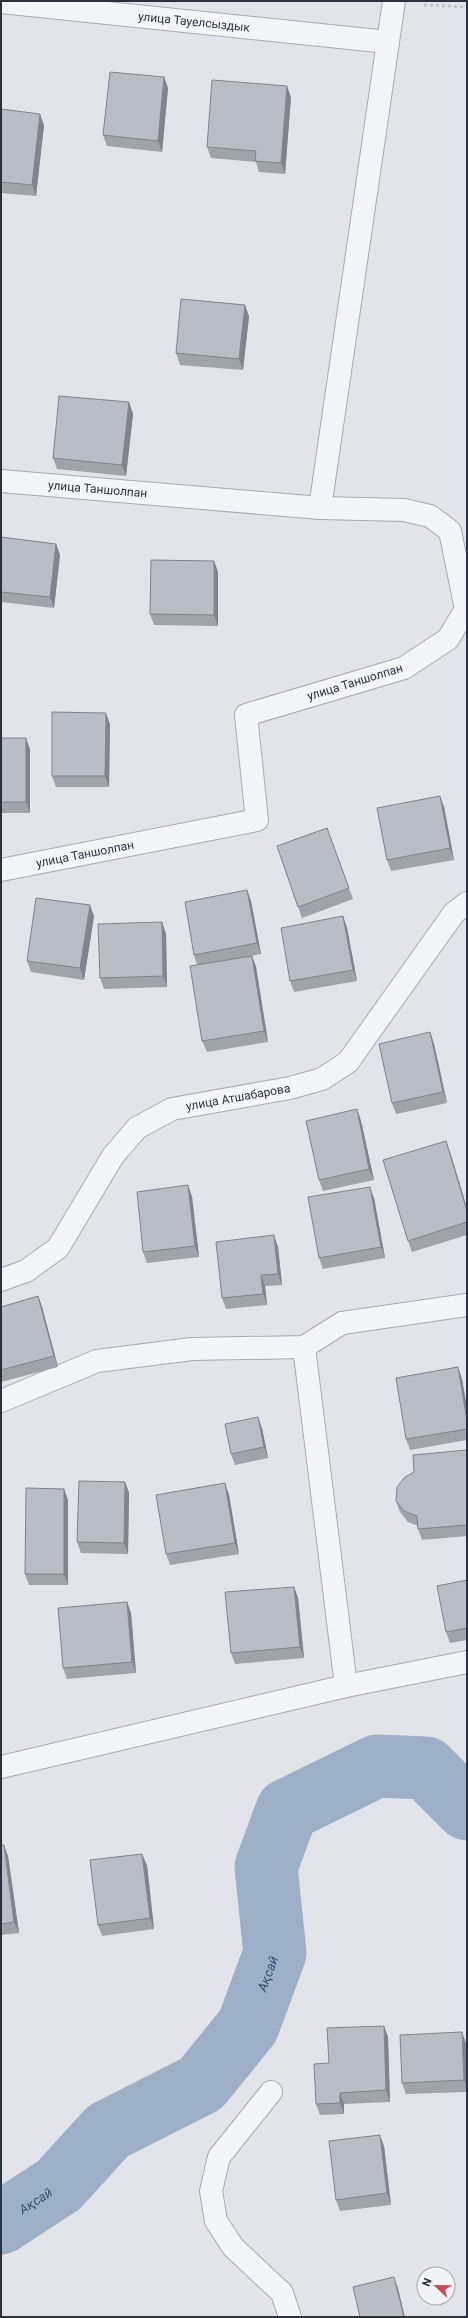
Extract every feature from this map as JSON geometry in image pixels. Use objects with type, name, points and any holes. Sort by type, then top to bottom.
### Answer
[{"type":"street","name":"улица Тауелсыздык","points":[[1,2],[388,42]]},
{"type":"street","points":[[320,508],[394,2]]},
{"type":"street","name":"улица Таншолпан","points":[[1,481],[320,508],[404,510],[430,516],[450,531],[466,609],[448,639],[404,668],[246,715],[257,820],[1,870]]},
{"type":"street","name":"улица Атшабарова","points":[[1,1280],[26,1270],[58,1248],[86,1204],[113,1156],[137,1128],[172,1109],[290,1088],[322,1080],[348,1062],[454,913],[467,902]]},
{"type":"street","points":[[1,1400],[97,1361],[192,1349],[304,1347],[342,1323],[467,1305]]},
{"type":"street","points":[[304,1347],[346,1686]]},
{"type":"street","points":[[1,1767],[346,1686],[467,1662]]},
{"type":"street","points":[[272,2092],[219,2157],[211,2191],[216,2221],[233,2247],[282,2293],[290,2317]]},
{"type":"path","points":[[394,2],[467,7]]},
{"type":"building","points":[[110,72],[164,77],[158,141],[103,135]]},
{"type":"building","points":[[212,80],[287,86],[281,163],[255,161],[256,151],[207,147]]},
{"type":"building","points":[[1,109],[40,114],[32,185],[1,182]]},
{"type":"building","points":[[181,299],[245,305],[239,359],[176,353]]},
{"type":"building","points":[[59,396],[129,402],[122,465],[53,458]]},
{"type":"building","points":[[1,537],[56,544],[50,597],[1,592]]},
{"type":"building","points":[[151,560],[214,561],[214,615],[150,614]]},
{"type":"building","points":[[52,712],[106,713],[105,776],[52,776]]},
{"type":"building","points":[[1,738],[26,738],[26,802],[1,802]]},
{"type":"building","points":[[440,796],[450,848],[387,860],[377,808]]},
{"type":"building","points":[[327,828],[349,888],[298,907],[277,846]]},
{"type":"building","points":[[247,890],[257,943],[194,955],[185,902]]},
{"type":"building","points":[[36,898],[90,905],[80,968],[27,961]]},
{"type":"building","points":[[343,916],[353,970],[290,981],[281,928]]},
{"type":"building","points":[[162,922],[163,976],[100,978],[98,924]]},
{"type":"building","points":[[252,956],[264,1031],[202,1041],[190,966]]},
{"type":"building","points":[[430,1032],[443,1092],[392,1103],[379,1044]]},
{"type":"building","points":[[357,1109],[369,1169],[319,1180],[306,1121]]},
{"type":"building","points":[[446,1141],[467,1211],[467,1222],[408,1241],[383,1160]]},
{"type":"building","points":[[188,1185],[195,1246],[143,1252],[137,1192]]},
{"type":"building","points":[[370,1187],[381,1247],[319,1258],[308,1197]]},
{"type":"building","points":[[274,1235],[278,1274],[261,1275],[263,1294],[222,1298],[216,1242]]},
{"type":"building","points":[[38,1296],[54,1356],[1,1370],[1,1307]]},
{"type":"building","points":[[458,1367],[467,1420],[467,1429],[406,1439],[396,1378]]},
{"type":"building","points":[[258,1417],[264,1447],[231,1454],[225,1424]]},
{"type":"building","points":[[467,1450],[467,1525],[418,1529],[417,1516],[404,1511],[396,1501],[397,1487],[405,1477],[414,1472],[413,1455]]},
{"type":"building","points":[[79,1481],[125,1482],[124,1543],[77,1542]]},
{"type":"building","points":[[225,1483],[235,1543],[166,1554],[156,1495]]},
{"type":"building","points":[[26,1488],[64,1489],[64,1574],[25,1574]]},
{"type":"building","points":[[467,1580],[467,1628],[446,1632],[437,1586]]},
{"type":"building","points":[[294,1587],[300,1647],[231,1653],[225,1592]]},
{"type":"building","points":[[127,1602],[132,1662],[63,1668],[58,1608]]},
{"type":"building","points":[[1,1845],[4,1845],[14,1922],[1,1924]]},
{"type":"building","points":[[142,1854],[150,1918],[98,1925],[90,1860]]},
{"type":"building","points":[[384,2026],[386,2090],[340,2093],[340,2103],[316,2104],[314,2064],[329,2063],[327,2028]]},
{"type":"building","points":[[462,2032],[464,2080],[402,2083],[400,2035]]},
{"type":"building","points":[[380,2135],[387,2193],[336,2200],[329,2141]]},
{"type":"building","points":[[394,2277],[404,2317],[360,2317],[353,2287]]},
{"type":"waterway","name":"Ақсай","points":[[1,2223],[59,2185],[108,2131],[201,2084],[248,2026],[275,1953],[266,1867],[287,1810],[377,1766],[426,1768],[467,1809]]}]
